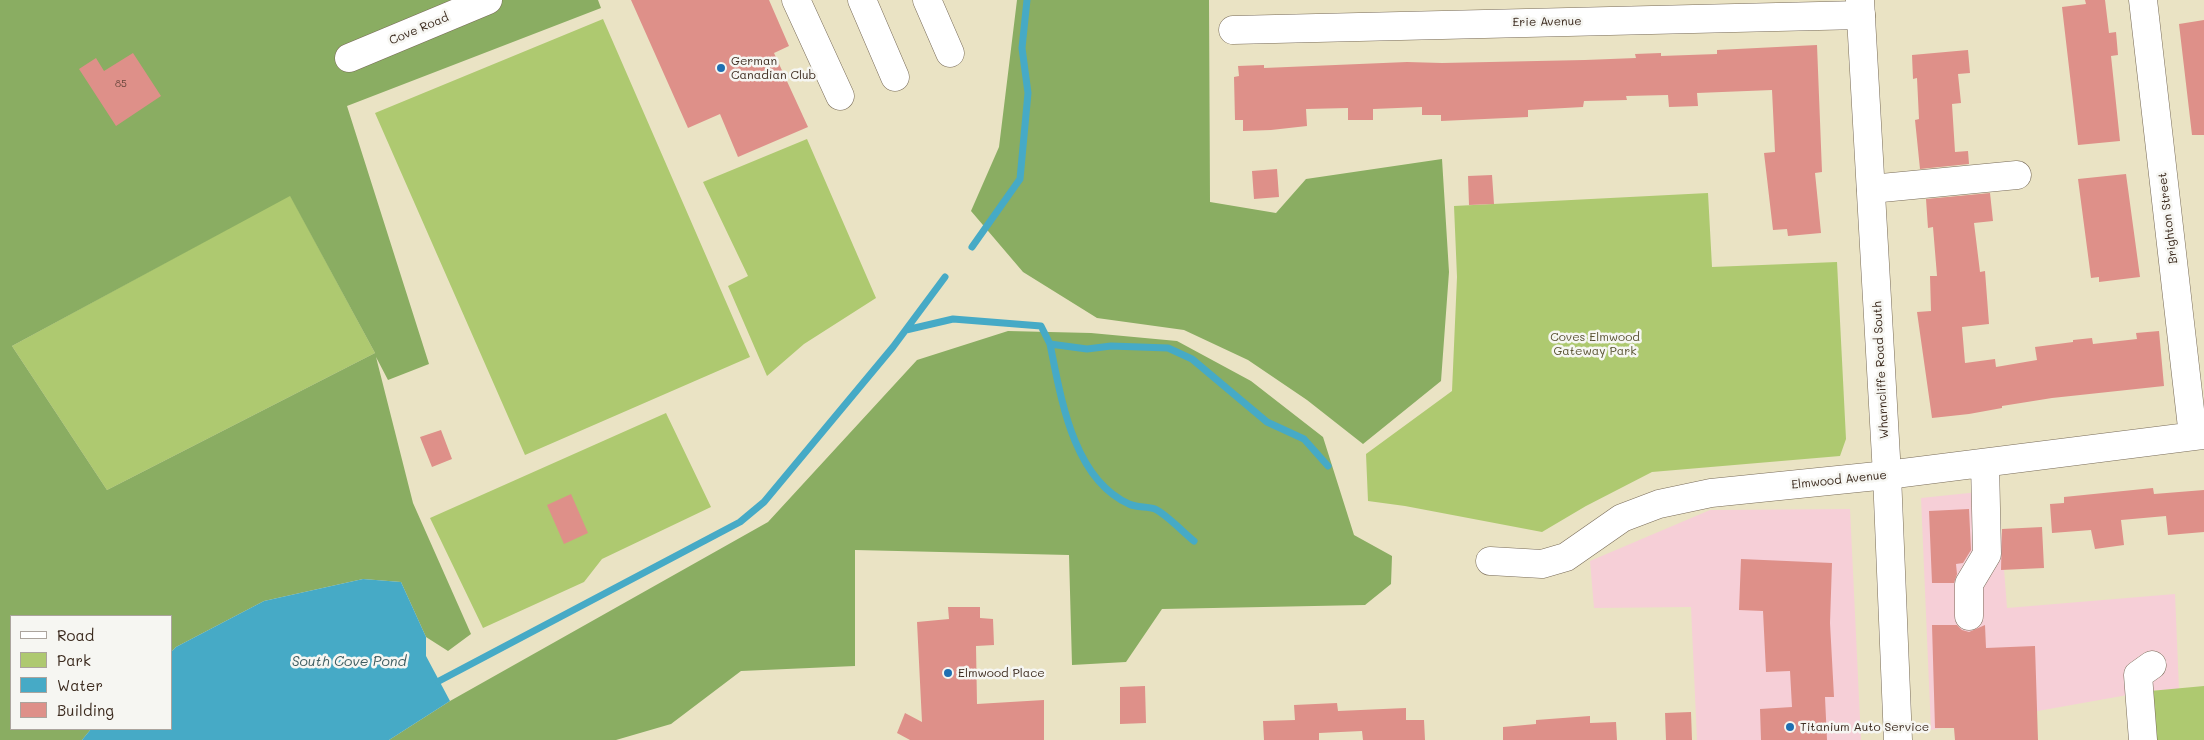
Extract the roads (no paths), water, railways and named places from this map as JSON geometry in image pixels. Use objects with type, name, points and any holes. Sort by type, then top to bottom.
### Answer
[{"type":"street","name":"Cove Road","points":[[349,58],[488,0]]},
{"type":"street","points":[[796,0],[840,96]]},
{"type":"street","points":[[862,0],[895,77]]},
{"type":"street","points":[[927,0],[950,53]]},
{"type":"street","name":"Brighton Street","points":[[2143,0],[2199,435]]},
{"type":"street","name":"Erie Avenue","points":[[1233,30],[1860,7]]},
{"type":"street","name":"Wharncliffe Road South","points":[[1860,7],[1887,476],[1898,740]]},
{"type":"street","points":[[1871,189],[2017,175]]},
{"type":"street","name":"Elmwood Avenue","points":[[1490,561],[1542,564],[1566,557],[1622,518],[1659,504],[1711,493],[1887,476],[2199,435]]},
{"type":"street","points":[[1969,616],[1968,584],[1987,554],[1985,463]]},
{"type":"street","points":[[2144,740],[2138,675],[2152,665]]},
{"type":"water","name":"South Cove Pond","points":[[363,579],[401,582],[426,637],[426,656],[450,701],[389,740],[82,740],[90,730],[172,730],[172,651],[176,647],[264,601]]},
{"type":"waterway","points":[[972,247],[1020,179],[1028,93],[1022,48],[1027,0]]},
{"type":"waterway","points":[[439,681],[740,522],[764,502],[893,347],[945,277]]},
{"type":"waterway","points":[[906,330],[953,319],[1041,326],[1050,344],[1087,349],[1111,346],[1168,348],[1192,359],[1267,422],[1304,439],[1328,466]]},
{"type":"waterway","points":[[1050,344],[1065,412],[1082,457],[1095,476],[1110,492],[1129,504],[1159,511],[1194,541]]},
{"type":"place","name":"German Canadian Club","points":[[721,68]]},
{"type":"place","name":"Elmwood Place","points":[[948,673]]},
{"type":"place","name":"Titanium Auto Service","points":[[1790,727]]},
{"type":"park label","name":"Coves Elmwood Gateway Park","points":[[1595,344]]}]
